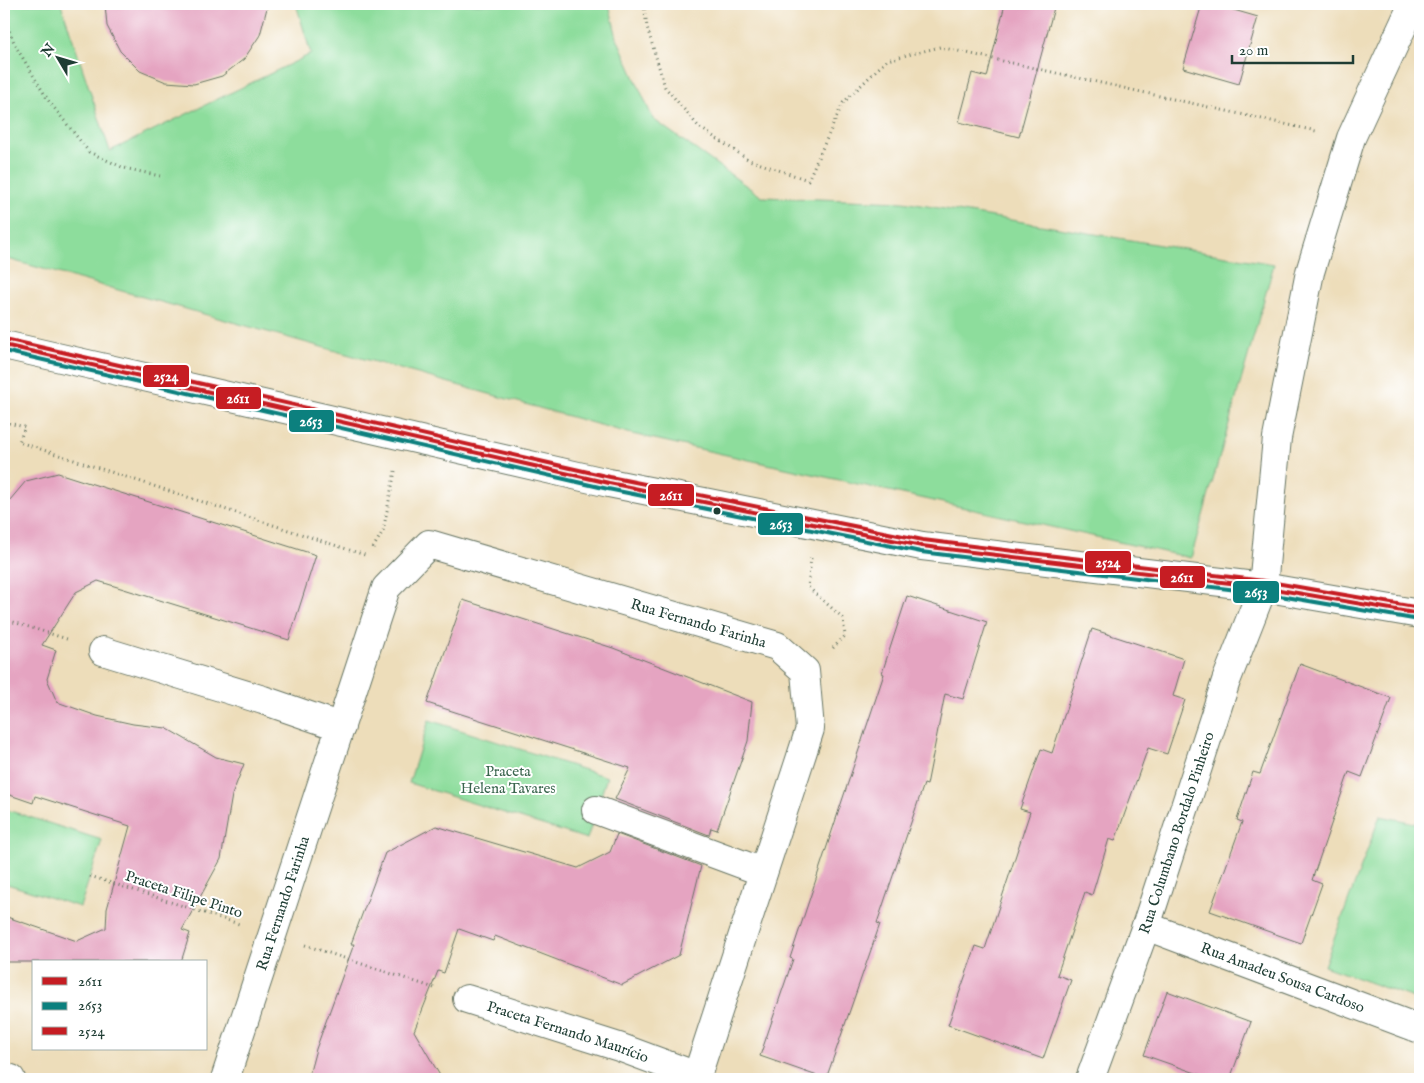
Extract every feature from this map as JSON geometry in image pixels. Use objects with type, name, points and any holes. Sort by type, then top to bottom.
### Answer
[{"type":"street","name":"Rua Columbano Bordalo Pinheiro","points":[[1090,1079],[1146,926],[1226,681],[1263,587],[1276,438],[1310,272],[1351,138],[1413,4]]},
{"type":"street","points":[[4,345],[609,483],[922,546],[1263,587],[1420,614]]},
{"type":"street","name":"Rua Fernando Farinha","points":[[225,1079],[386,588],[429,544],[777,646],[805,671]]},
{"type":"street","points":[[103,651],[263,700],[341,727]]},
{"type":"street","points":[[696,1078],[810,729],[805,671]]},
{"type":"street","points":[[596,810],[763,872]]},
{"type":"street","name":"Rua Amadeu Sousa Cardoso","points":[[1146,926],[1420,1029]]},
{"type":"street","name":"Praceta Fernando Maurício","points":[[466,999],[619,1047],[696,1078]]},
{"type":"street","points":[[4,1077],[11,1079]]},
{"type":"path","points":[[644,4],[647,28],[664,87],[699,127],[749,160],[808,180],[842,103],[887,60],[940,47],[1351,138]]},
{"type":"path","points":[[4,17],[15,45],[48,100],[89,152],[124,168],[160,176]]},
{"type":"path","points":[[4,422],[25,427],[19,442],[368,556]]},
{"type":"path","points":[[383,531],[403,436]]},
{"type":"path","points":[[805,671],[829,652],[845,636],[843,618],[808,587],[816,524]]},
{"type":"path","points":[[4,619],[103,651]]},
{"type":"path","name":"Praceta Filipe Pinto","points":[[90,876],[466,999]]},
{"type":"green space","points":[[4,4],[61,4],[110,151],[311,54],[296,4],[609,4],[617,38],[653,119],[762,197],[903,202],[1274,264],[1191,558],[632,434],[4,258]]},
{"type":"green space","name":"Praceta Helena Tavares","points":[[429,720],[607,777],[587,839],[409,783]]},
{"type":"green space","points":[[4,809],[102,840],[80,907],[4,883]]},
{"type":"green space","points":[[1380,816],[1420,824],[1420,979],[1413,998],[1324,966]]},
{"type":"building","points":[[105,4],[268,4],[260,35],[244,59],[222,76],[194,84],[166,82],[140,71],[120,51],[107,26]]},
{"type":"building","points":[[1005,4],[1055,4],[1019,137],[959,122],[972,73],[987,77]]},
{"type":"building","points":[[1202,4],[1213,4],[1258,17],[1239,84],[1183,68]]},
{"type":"building","points":[[58,473],[316,555],[289,640],[98,581],[76,592],[42,645],[56,650],[47,679],[57,702],[97,716],[133,724],[166,728],[216,757],[244,764],[232,795],[221,859],[182,930],[190,933],[182,960],[32,960],[32,962],[4,962],[4,916],[77,941],[106,928],[107,909],[130,826],[35,796],[33,803],[4,793],[4,507],[26,481]]},
{"type":"building","points":[[907,596],[987,622],[963,699],[945,694],[927,785],[924,784],[877,923],[880,924],[826,1079],[760,1056],[793,959],[790,958],[884,674],[882,673]]},
{"type":"building","points":[[463,600],[613,648],[752,702],[748,741],[717,830],[711,828],[709,835],[615,799],[630,768],[427,703]]},
{"type":"building","points":[[1092,629],[1184,659],[1173,696],[1185,700],[1167,754],[1148,748],[1115,841],[1109,839],[1092,895],[1085,892],[1057,975],[1071,980],[1043,1059],[948,1025],[976,946],[985,949],[1030,812],[1020,809],[1041,749],[1052,753]]},
{"type":"building","points":[[1300,664],[1391,698],[1362,777],[1349,772],[1312,880],[1322,884],[1301,943],[1210,911],[1242,822],[1237,820],[1253,772],[1260,774]]},
{"type":"building","points":[[436,826],[578,868],[610,852],[617,834],[701,866],[679,955],[622,985],[495,936],[493,941],[459,929],[444,973],[438,971],[414,1031],[442,1079],[308,1079],[316,1049],[354,944],[351,944],[385,853]]},
{"type":"building","points":[[1167,991],[1251,1022],[1230,1079],[1213,1079],[1144,1055]]},
{"type":"transit line","name":"2524","points":[[5,339],[610,477],[923,540],[1264,581],[1420,608]]},
{"type":"transit line","name":"2611","points":[[4,345],[609,483],[922,546],[1263,587],[1420,614]]},
{"type":"transit line","name":"2653","points":[[4,351],[608,489],[921,552],[1262,593],[1419,620]]}]
